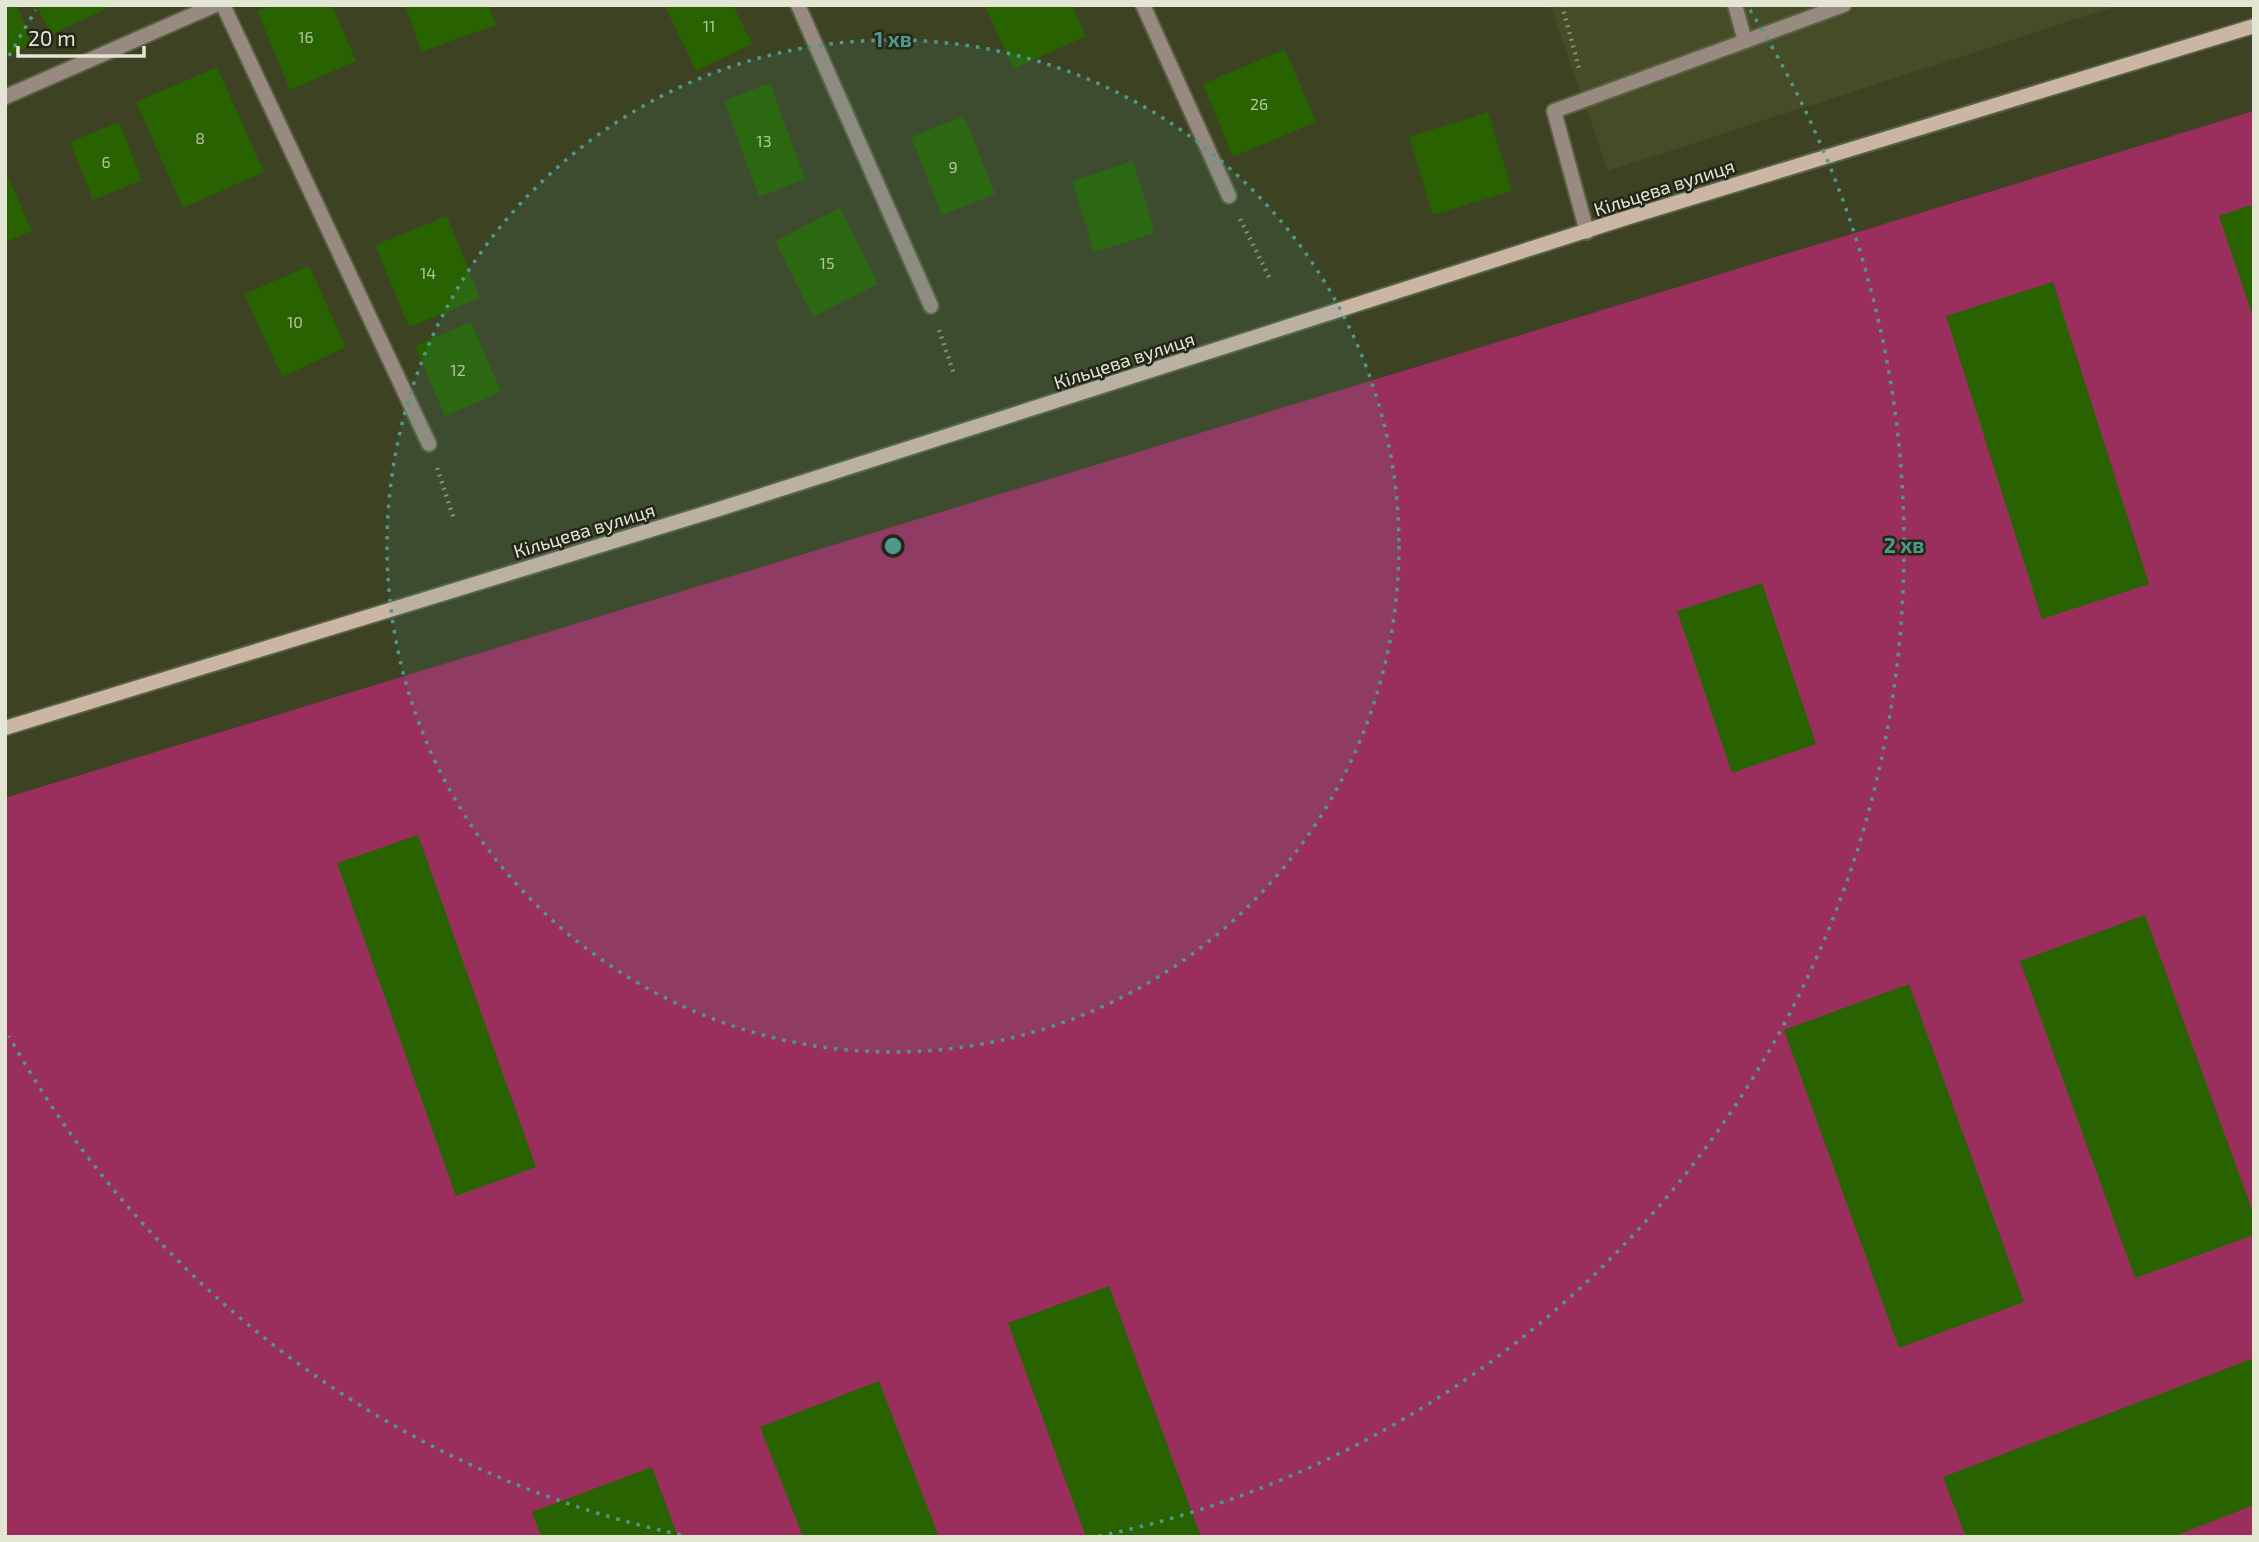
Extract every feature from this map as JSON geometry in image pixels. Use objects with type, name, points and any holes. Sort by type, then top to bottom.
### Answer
[{"type":"main road","name":"Кільцева вулиця","points":[[5,728],[719,509],[1626,218],[2254,26]]},
{"type":"street","points":[[5,97],[215,5]]},
{"type":"street","points":[[223,5],[429,444]]},
{"type":"street","points":[[798,5],[931,306]]},
{"type":"street","points":[[1143,5],[1229,196]]},
{"type":"street","points":[[1735,5],[1745,41]]},
{"type":"street","points":[[1587,232],[1554,111],[1844,5]]},
{"type":"path","points":[[1562,5],[1587,99]]},
{"type":"path","points":[[1229,196],[1271,281]]},
{"type":"path","points":[[931,306],[954,374]]},
{"type":"path","points":[[429,444],[454,519]]},
{"type":"shaded area","points":[[1550,5],[2120,5],[1608,171]]},
{"type":"shaded area","points":[[2254,111],[2254,1537],[5,1537],[5,798]]},
{"type":"building","points":[[5,5],[17,5],[32,45],[5,56]]},
{"type":"building","points":[[36,5],[114,5],[51,35]]},
{"type":"building","points":[[271,5],[332,5],[356,61],[290,90],[257,11]]},
{"type":"building","points":[[405,5],[489,5],[496,25],[421,52]]},
{"type":"building","points":[[733,5],[752,44],[696,71],[665,6]]},
{"type":"building","points":[[984,5],[1072,5],[1086,36],[1014,69]]},
{"type":"building","points":[[1285,49],[1316,122],[1233,157],[1203,84]]},
{"type":"building","points":[[217,67],[264,172],[183,208],[136,102]]},
{"type":"building","points":[[770,83],[805,179],[759,197],[724,101]]},
{"type":"building","points":[[1488,112],[1512,191],[1433,215],[1409,137]]},
{"type":"building","points":[[964,116],[995,194],[942,215],[911,137]]},
{"type":"building","points":[[119,122],[142,180],[93,200],[70,142]]},
{"type":"building","points":[[1133,161],[1155,233],[1094,252],[1072,181]]},
{"type":"building","points":[[5,170],[32,231],[5,242]]},
{"type":"building","points":[[2254,204],[2254,317],[2253,317],[2219,216]]},
{"type":"building","points":[[840,208],[878,284],[813,317],[775,241]]},
{"type":"building","points":[[447,216],[480,298],[409,327],[375,245]]},
{"type":"building","points":[[309,266],[346,347],[282,377],[244,294]]},
{"type":"building","points":[[2053,282],[2149,584],[2042,619],[1946,316]]},
{"type":"building","points":[[471,322],[501,392],[445,416],[415,346]]},
{"type":"building","points":[[1762,583],[1816,744],[1732,773],[1677,611]]},
{"type":"building","points":[[418,835],[536,1167],[456,1196],[337,863]]},
{"type":"building","points":[[2145,915],[2254,1215],[2254,1235],[2135,1278],[2020,961]]},
{"type":"building","points":[[1909,984],[2024,1302],[1899,1348],[1784,1030]]},
{"type":"building","points":[[1109,1286],[1201,1537],[1086,1537],[1008,1323]]},
{"type":"building","points":[[2254,1358],[2254,1505],[2172,1537],[1966,1537],[1943,1477]]},
{"type":"building","points":[[879,1381],[939,1537],[803,1537],[760,1427]]},
{"type":"building","points":[[652,1467],[678,1537],[541,1537],[532,1512]]}]
